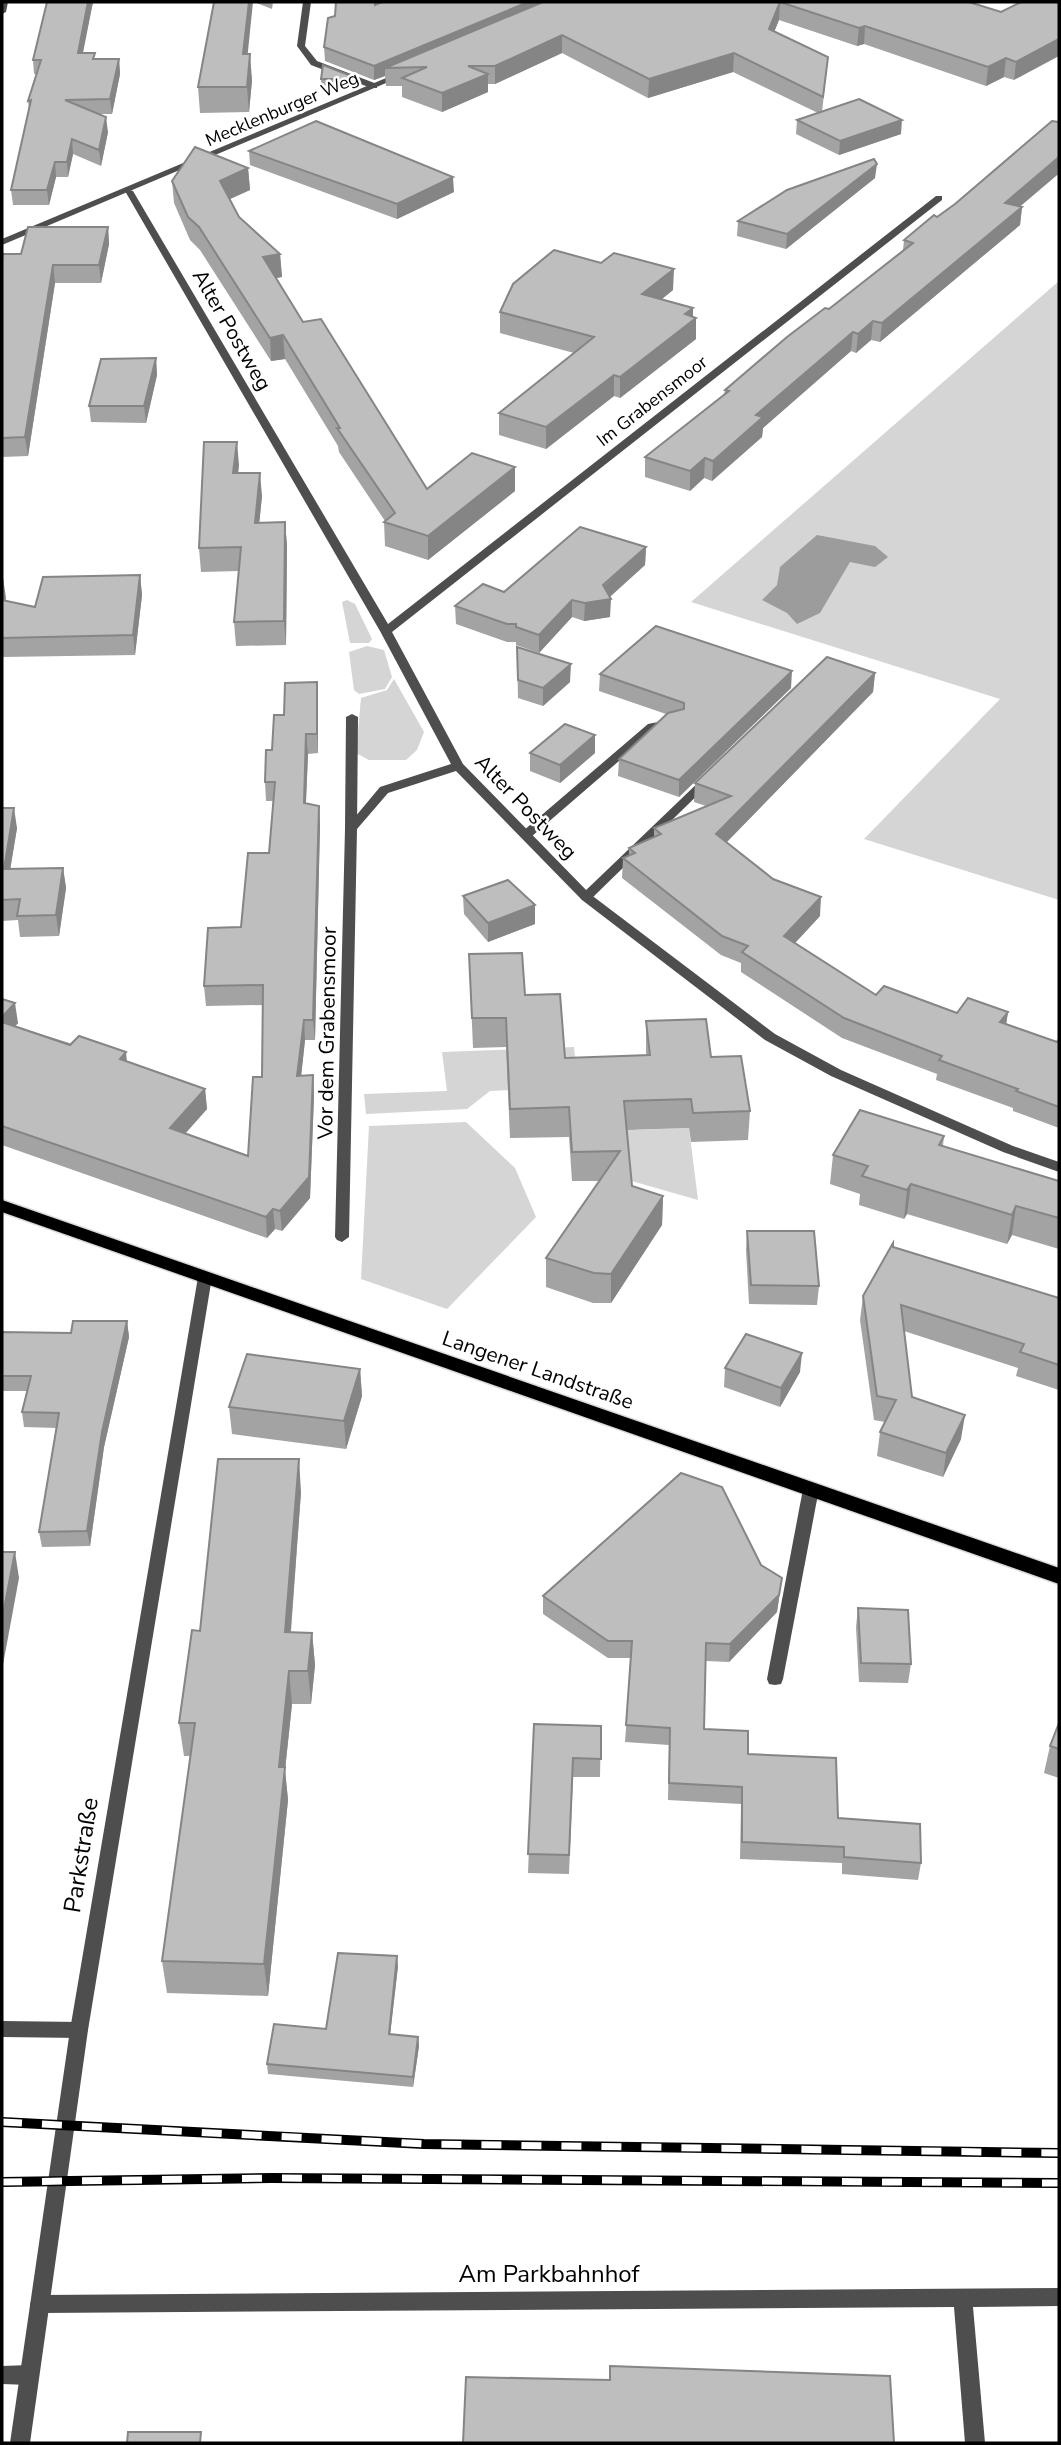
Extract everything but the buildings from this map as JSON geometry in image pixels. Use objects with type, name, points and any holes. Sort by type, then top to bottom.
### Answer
[{"type":"main road","name":"Langener Landstraße","points":[[2,1206],[1059,1576]]},
{"type":"street","points":[[2,12],[4,2]]},
{"type":"street","points":[[307,2],[301,46],[314,62],[374,86]]},
{"type":"street","name":"Mecklenburger Weg","points":[[2,242],[417,69]]},
{"type":"street","name":"Alter Postweg","points":[[129,191],[386,631],[458,766],[586,897],[770,1037],[836,1073],[1008,1149],[1059,1167]]},
{"type":"street","name":"Im Grabensmoor","points":[[386,631],[939,198]]},
{"type":"street","name":"Vor dem Grabensmoor","points":[[342,1237],[352,717]]},
{"type":"street","points":[[527,834],[652,726],[677,722]]},
{"type":"street","points":[[586,897],[722,765]]},
{"type":"street","points":[[351,830],[384,790],[458,766]]},
{"type":"street","name":"Parkstraße","points":[[20,2443],[79,2030],[177,1425],[205,1277]]},
{"type":"street","points":[[775,1679],[811,1489]]},
{"type":"street","points":[[2,2029],[79,2030]]},
{"type":"street","name":"Am Parkbahnhof","points":[[40,2304],[1059,2297]]},
{"type":"street","points":[[963,2298],[975,2443]]},
{"type":"street","points":[[2,2375],[29,2375]]},
{"type":"shaded area","points":[[1059,281],[1059,900],[864,839],[1000,699],[691,602]]},
{"type":"shaded area","points":[[817,535],[875,546],[888,557],[875,567],[850,562],[820,613],[797,624],[787,613],[762,600],[777,585],[780,567]]},
{"type":"shaded area","points":[[347,600],[355,604],[372,639],[369,643],[350,643],[342,602]]},
{"type":"shaded area","points":[[367,646],[384,650],[392,677],[385,689],[359,694],[354,690],[349,652]]},
{"type":"shaded area","points":[[394,679],[424,732],[417,750],[406,760],[369,760],[356,753],[361,698],[387,690]]},
{"type":"shaded area","points":[[574,1047],[578,1087],[490,1091],[467,1109],[366,1114],[364,1094],[447,1091],[442,1052]]},
{"type":"shaded area","points":[[466,1122],[515,1168],[536,1217],[447,1309],[361,1279],[369,1126]]},
{"type":"shaded area","points":[[623,1126],[635,1126],[637,1130],[689,1128],[698,1200],[628,1180]]},
{"type":"railway","points":[[2,2122],[424,2144],[1059,2153]]},
{"type":"railway","points":[[2,2182],[271,2178],[1059,2183]]}]
